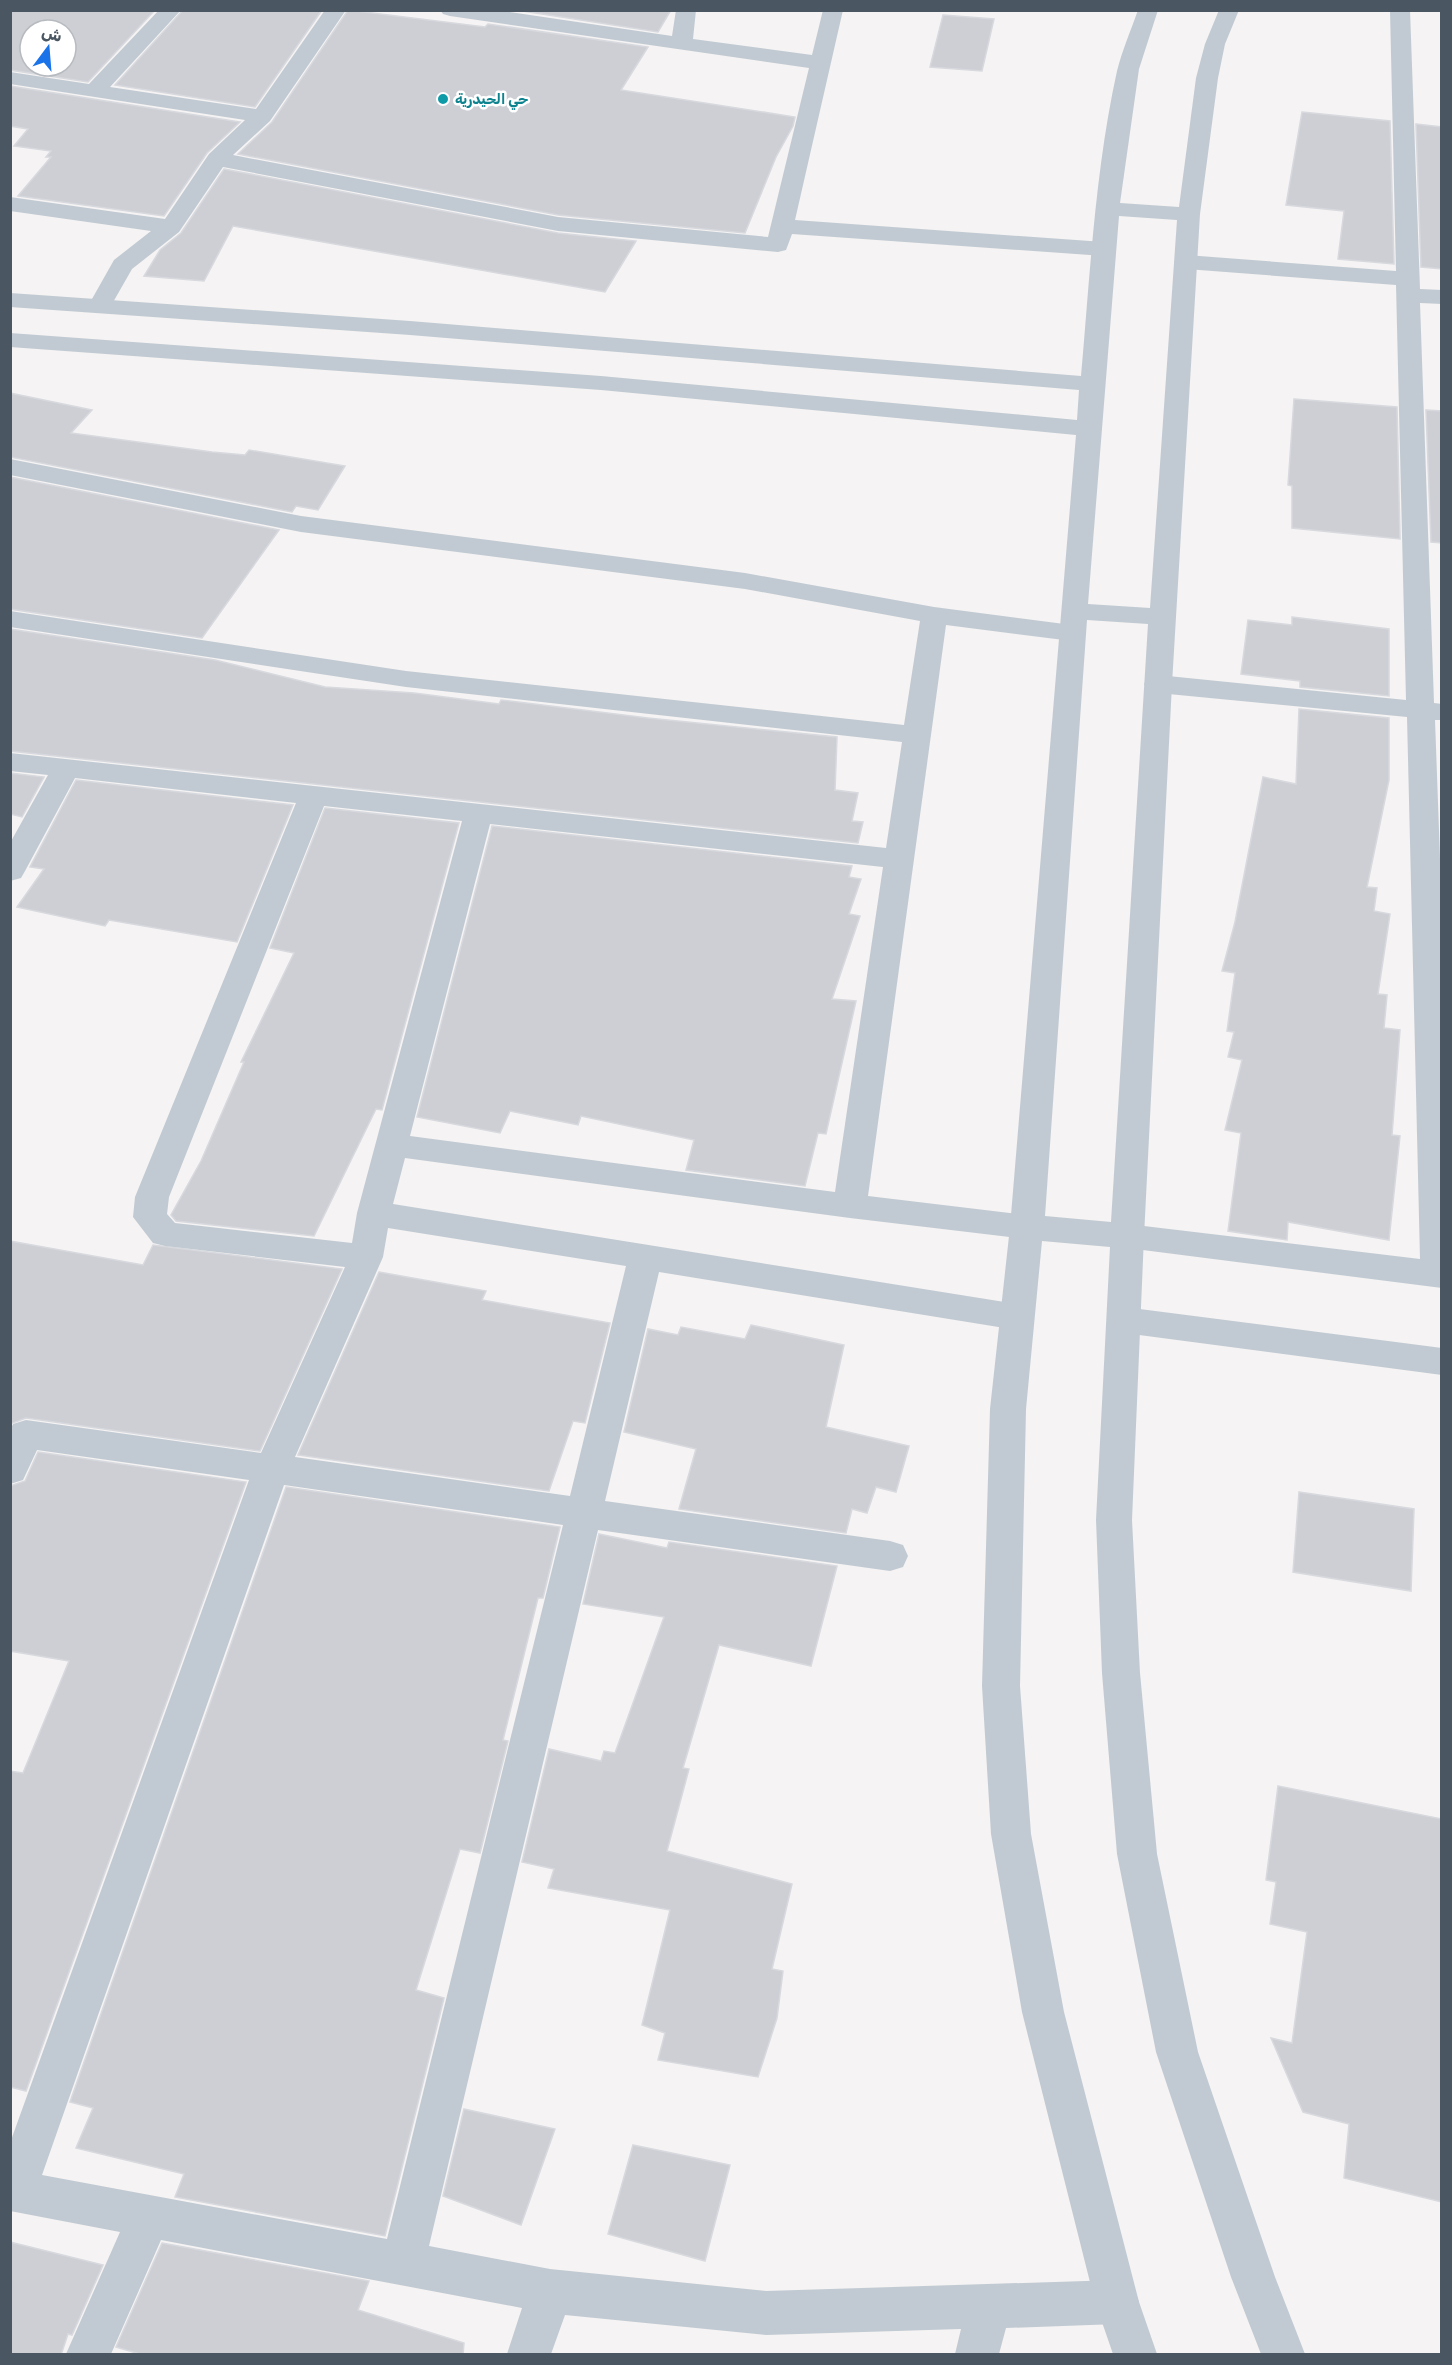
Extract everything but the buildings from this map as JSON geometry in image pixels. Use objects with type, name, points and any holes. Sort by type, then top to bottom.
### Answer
[{"type":"street","points":[[95,90],[171,10]]},
{"type":"street","points":[[100,306],[122,265],[171,226],[218,159],[262,116],[336,10]]},
{"type":"street","points":[[450,10],[820,63]]},
{"type":"street","points":[[682,43],[686,10]]},
{"type":"street","points":[[218,159],[558,224],[778,245],[833,10]]},
{"type":"street","points":[[1135,2355],[1117,2302],[1043,2012],[1011,1834],[1001,1686],[1008,1409],[1027,1227],[1088,429],[1108,209],[1128,69],[1148,10]]},
{"type":"street","points":[[1229,10],[1215,44],[1207,78],[1189,214],[1162,617],[1126,1236],[1114,1520],[1121,1673],[1137,1854],[1177,2052],[1252,2277],[1283,2355]]},
{"type":"street","points":[[392,1145],[850,1206],[1126,1236],[1439,1275],[1430,711],[1407,286],[1400,10]]},
{"type":"street","points":[[10,78],[262,116]]},
{"type":"street","points":[[10,204],[171,226]]},
{"type":"street","points":[[1108,209],[1189,214]]},
{"type":"street","points":[[783,226],[1104,249]]},
{"type":"street","points":[[1186,262],[1407,286],[1442,297]]},
{"type":"street","points":[[10,300],[422,329],[1092,384]]},
{"type":"street","points":[[172,352],[190,312]]},
{"type":"street","points":[[10,339],[601,383],[1088,429]]},
{"type":"street","points":[[10,467],[301,524],[745,581],[934,615],[1073,622],[1162,617]]},
{"type":"street","points":[[850,1206],[934,615]]},
{"type":"street","points":[[10,619],[406,679],[917,735]]},
{"type":"street","points":[[1158,684],[1430,711]]},
{"type":"street","points":[[10,762],[314,794],[478,816],[899,858]]},
{"type":"street","points":[[10,871],[66,768]]},
{"type":"street","points":[[314,794],[152,1197],[150,1217],[165,1233],[366,1257]]},
{"type":"street","points":[[478,816],[374,1213],[366,1257],[271,1470],[13,2191],[550,2291],[766,2313],[1117,2302]]},
{"type":"street","points":[[374,1213],[1017,1317]]},
{"type":"street","points":[[403,2264],[645,1258]]},
{"type":"street","points":[[1124,1320],[1442,1362]]},
{"type":"street","points":[[10,1470],[26,1434],[890,1556]]},
{"type":"street","points":[[88,2355],[150,2216]]},
{"type":"street","points":[[529,2355],[550,2291]]},
{"type":"street","points":[[977,2355],[989,2306]]},
{"type":"place","name":"حي الحيدرية","points":[[443,99]]}]
